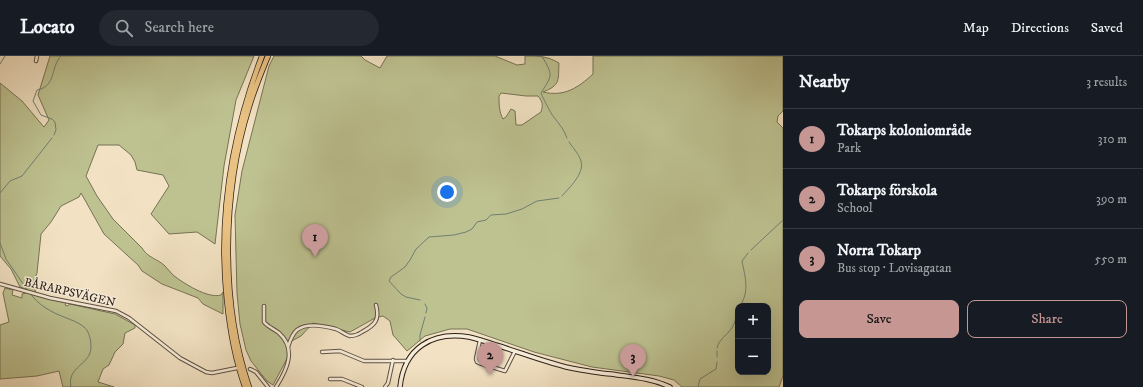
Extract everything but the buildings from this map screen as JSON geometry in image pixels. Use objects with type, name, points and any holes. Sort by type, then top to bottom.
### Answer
[{"type":"highway","points":[[245,387],[238,363],[229,320],[224,273],[225,224],[228,189],[237,135],[262,56]]},
{"type":"highway","points":[[249,387],[242,363],[233,319],[228,264],[229,228],[236,162],[248,108],[268,56]]},
{"type":"street","points":[[36,61],[37,56]]},
{"type":"street","name":"BÅRARPSVÄGEN","points":[[0,284],[50,298],[116,311],[129,318],[180,358],[206,372],[212,373],[237,368]]},
{"type":"street","points":[[288,347],[292,336],[297,330],[311,326],[329,328],[350,336],[361,333],[375,324],[377,319],[376,305]]},
{"type":"street","points":[[264,306],[264,322],[280,334],[288,347],[289,355],[287,364],[276,387]]},
{"type":"street","points":[[400,387],[408,361],[419,347],[432,340],[456,336],[480,340],[565,366],[587,371],[644,378],[670,387]]},
{"type":"street","points":[[480,340],[476,360],[479,363],[505,371],[515,351]]},
{"type":"street","points":[[322,352],[340,351],[364,361],[408,361]]},
{"type":"street","points":[[385,387],[388,383],[393,360]]},
{"type":"street","points":[[250,369],[256,372],[268,387]]},
{"type":"street","points":[[330,379],[342,380],[362,387]]},
{"type":"green space","points":[[50,56],[254,56],[236,100],[224,166],[215,244],[197,232],[169,234],[151,214],[169,186],[163,175],[137,170],[131,155],[119,145],[98,145],[86,176],[97,196],[113,219],[147,254],[164,265],[177,278],[196,290],[216,296],[221,295],[223,292],[223,314],[203,304],[198,298],[162,284],[142,271],[138,265],[104,234],[81,193],[79,197],[61,206],[41,234],[37,273],[33,285],[37,295],[66,303],[65,305],[67,306],[70,304],[115,314],[135,325],[135,328],[125,333],[123,344],[115,352],[109,365],[103,369],[98,382],[114,387],[63,387],[59,371],[37,376],[0,379],[0,325],[9,322],[3,293],[5,288],[13,290],[12,295],[22,298],[22,294],[29,292],[28,290],[20,287],[11,269],[0,256],[0,83],[22,101],[44,127],[49,120],[38,95]]},
{"type":"green space","points":[[274,56],[361,56],[365,60],[380,68],[387,56],[495,56],[517,65],[525,64],[525,56],[539,56],[559,63],[559,74],[556,84],[543,92],[558,93],[576,87],[593,74],[593,56],[783,56],[783,111],[778,116],[777,122],[783,128],[783,376],[779,387],[682,387],[674,380],[659,376],[592,367],[534,352],[467,329],[450,329],[425,336],[407,351],[393,335],[390,321],[383,316],[375,318],[350,332],[313,323],[301,336],[286,344],[289,355],[273,385],[267,381],[251,361],[246,350],[240,324],[237,293],[235,215],[242,171],[269,66]],"holes":[[[501,93],[538,96],[542,104],[541,112],[522,125],[516,125],[515,111],[511,109],[503,119],[499,105],[499,96]]]},
{"type":"waterway","points":[[0,64],[5,56]]},
{"type":"waterway","points":[[54,135],[56,130],[55,122],[52,119],[41,115],[33,101],[37,90],[48,85],[55,65],[61,56]]},
{"type":"waterway","points":[[542,56],[550,71],[550,75],[548,82],[541,93],[550,111],[563,129],[567,138]]},
{"type":"waterway","points":[[0,193],[10,181],[22,176],[52,138]]},
{"type":"waterway","points":[[562,196],[576,180],[582,166],[579,156],[569,142]]},
{"type":"waterway","points":[[420,300],[406,297],[401,294],[389,281],[391,277],[405,267],[416,249],[429,237],[454,235],[466,232],[472,229],[477,222],[486,220],[491,215],[506,214],[522,209],[537,201],[559,198]]},
{"type":"waterway","points":[[751,250],[783,220]]},
{"type":"waterway","points":[[0,243],[6,259],[28,291]]},
{"type":"waterway","points":[[742,303],[746,289],[742,261],[748,253]]},
{"type":"waterway","points":[[30,293],[45,308],[74,321],[86,329],[88,333],[91,344],[90,352],[84,362],[72,374],[70,380],[71,387]]},
{"type":"waterway","points":[[425,304],[427,308],[426,313]]},
{"type":"waterway","points":[[420,341],[420,335],[425,317]]},
{"type":"waterway","points":[[717,348],[720,341],[730,331],[735,322]]},
{"type":"waterway","points":[[717,351],[717,357]]},
{"type":"waterway","points":[[698,387],[700,379],[716,369],[717,362]]},
{"type":"place","name":"Tokarps koloniområde","points":[[315,257]]},
{"type":"place","name":"Tokarps förskola","points":[[490,375]]},
{"type":"place","name":"Norra Tokarp","points":[[633,377]]}]
